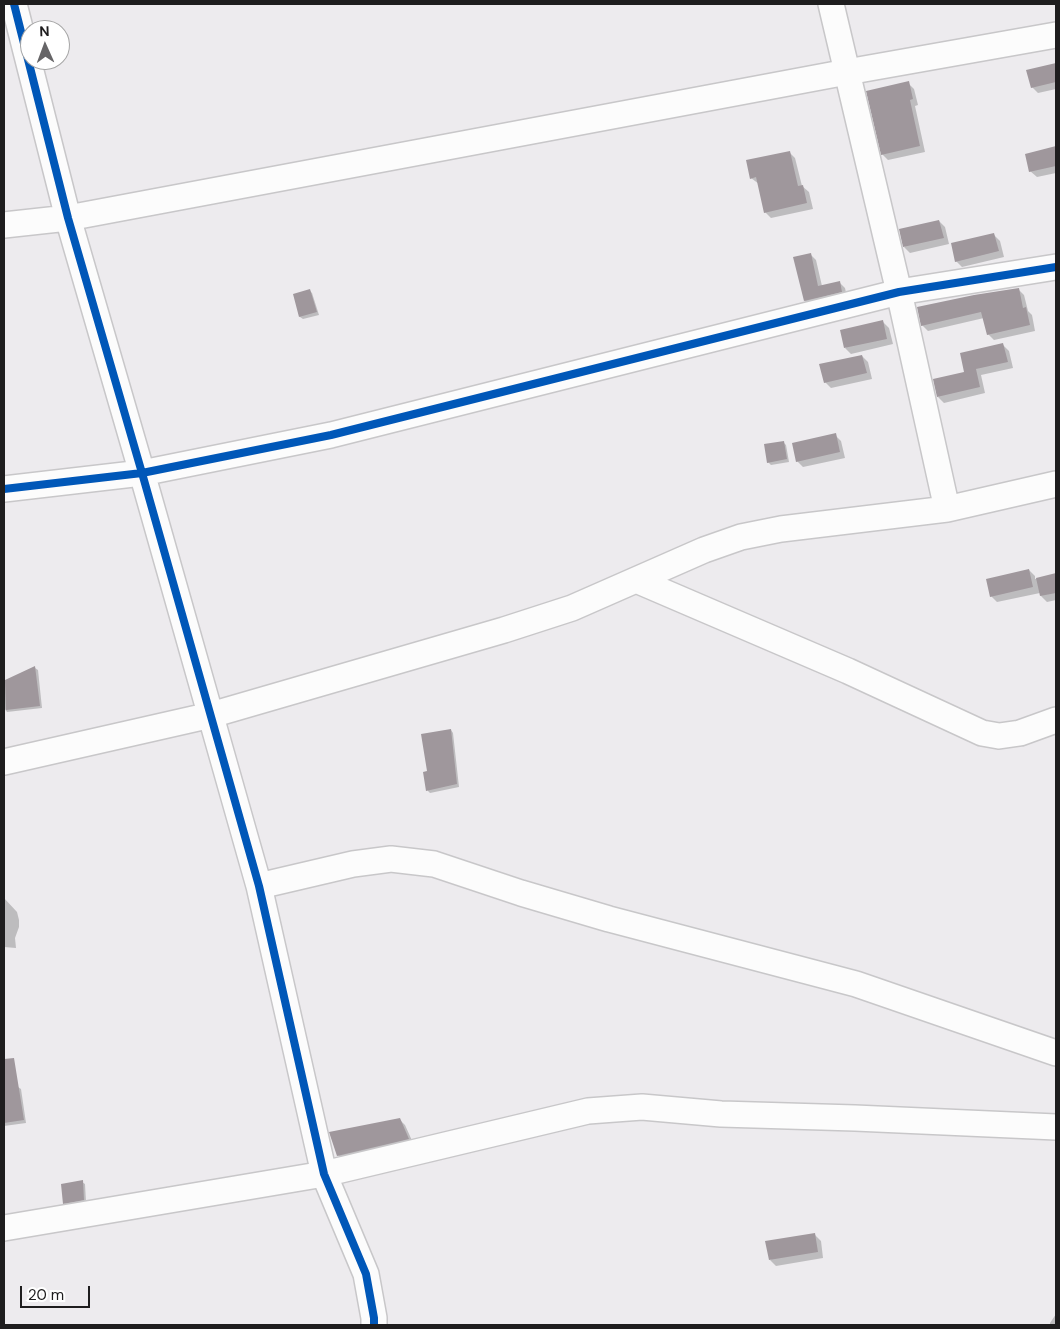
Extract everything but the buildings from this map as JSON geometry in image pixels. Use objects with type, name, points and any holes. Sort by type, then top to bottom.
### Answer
[{"type":"street","points":[[14,4],[68,218],[259,886],[324,1174],[366,1274],[374,1325]]},
{"type":"street","points":[[831,4],[899,292],[947,509]]},
{"type":"street","points":[[4,225],[68,218],[847,72],[1056,35]]},
{"type":"street","points":[[4,489],[142,473],[331,435],[899,292],[1056,267]]},
{"type":"street","points":[[4,762],[211,715],[504,630],[572,608],[704,550],[740,537],[781,529],[947,509],[1056,484]]},
{"type":"street","points":[[636,580],[839,667],[982,733],[999,736],[1020,733],[1056,720]]},
{"type":"street","points":[[259,886],[353,864],[391,859],[434,864],[521,893],[609,919],[856,984],[1056,1053]]},
{"type":"street","points":[[4,1228],[324,1174],[588,1111],[642,1108],[721,1114],[1056,1127]]},
{"type":"cycle path","points":[[14,4],[68,218],[259,886],[324,1174],[366,1274],[374,1325]]},
{"type":"cycle path","points":[[4,489],[142,473],[331,435],[899,292],[1056,267]]}]
